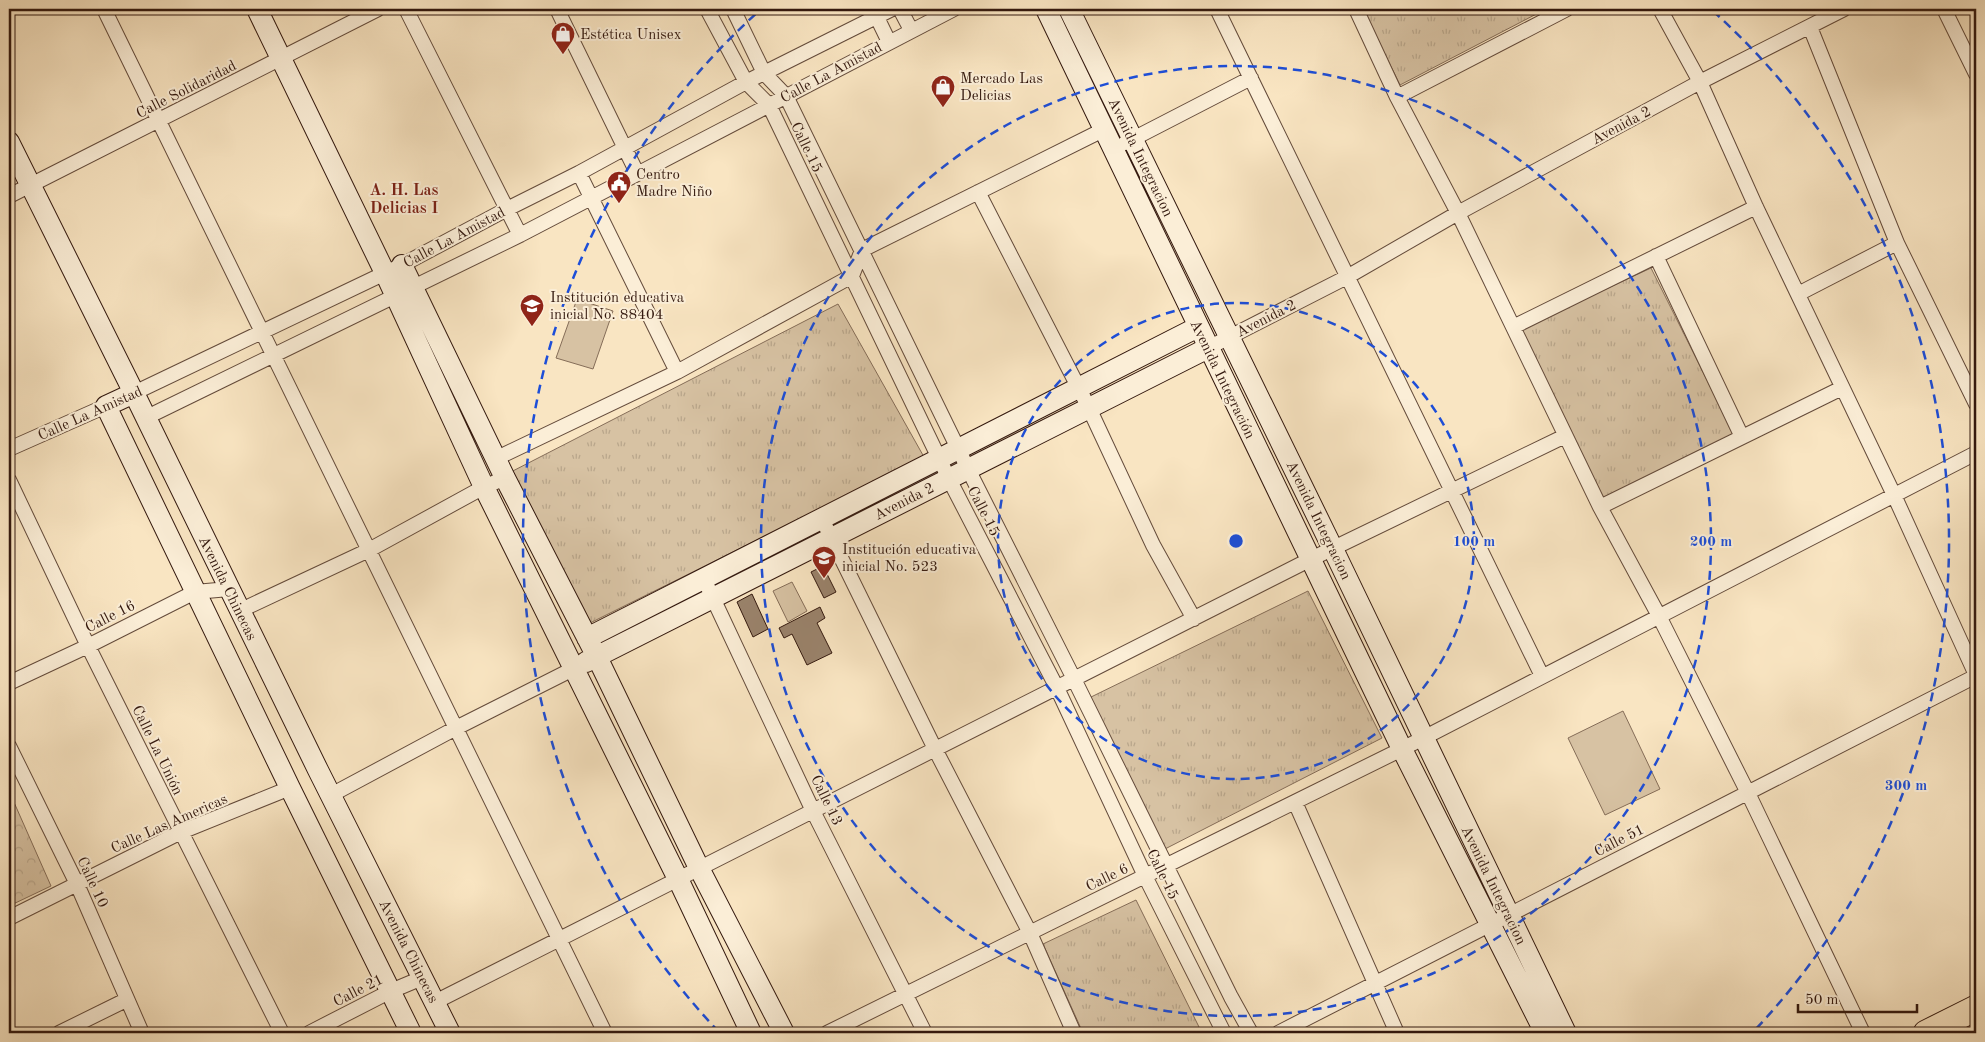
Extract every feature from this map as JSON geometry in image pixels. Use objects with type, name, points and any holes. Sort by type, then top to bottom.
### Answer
[{"type":"highway","points":[[1926,1033],[1976,1008]]},
{"type":"main road","points":[[257,9],[281,58],[394,269],[484,487],[678,879],[751,1033]]},
{"type":"main road","name":"Avenida Integración","points":[[1046,9],[1402,749],[1545,1033]]},
{"type":"main road","name":"Avenida Integracion","points":[[1069,9],[1333,549],[1566,1033]]},
{"type":"main road","name":"Avenida Chinecas","points":[[9,142],[134,393],[239,611],[450,1033]]},
{"type":"main road","points":[[404,293],[497,458],[505,478],[597,657],[699,868],[784,1033]]},
{"type":"main road","name":"Avenida 2","points":[[587,638],[1198,327]]},
{"type":"main road","name":"Avenida 2","points":[[573,669],[1208,348]]},
{"type":"main road","name":"Calle La Amistad","points":[[106,406],[134,393]]},
{"type":"main road","name":"Avenida Chinecas","points":[[106,406],[290,788],[411,1033]]},
{"type":"street","points":[[104,9],[605,1033]]},
{"type":"street","name":"Calle Solidaridad","points":[[9,196],[378,9]]},
{"type":"street","points":[[406,9],[520,235]]},
{"type":"street","points":[[556,9],[637,172]]},
{"type":"street","name":"Calle 15","points":[[707,9],[746,82],[768,105],[949,479],[1057,688],[1145,876],[1224,1033]]},
{"type":"street","points":[[733,9],[764,72],[786,96],[968,469],[1167,865],[1231,997],[1251,1033]]},
{"type":"street","name":"Calle La Amistad","points":[[134,393],[394,269],[507,209],[579,174],[874,12],[892,9]]},
{"type":"street","points":[[900,9],[911,30]]},
{"type":"street","name":"Calle La Amistad","points":[[145,418],[520,235],[591,199],[637,172],[954,9]]},
{"type":"street","points":[[1217,9],[1542,676]]},
{"type":"street","points":[[1356,9],[1397,97],[1458,213],[1600,508],[1659,616],[1748,793],[1863,1033]]},
{"type":"street","points":[[1397,97],[1567,9]]},
{"type":"street","points":[[1660,9],[1700,82],[1756,207],[1894,495],[1976,676]]},
{"type":"street","name":"Avenida 2","points":[[1208,348],[1347,277],[1458,213],[1700,82],[1810,28],[1844,9]]},
{"type":"street","points":[[1944,9],[1976,74]]},
{"type":"street","points":[[874,12],[889,42]]},
{"type":"street","points":[[1810,28],[1897,243],[1976,404]]},
{"type":"street","points":[[1113,149],[1250,78]]},
{"type":"street","points":[[497,458],[677,372],[852,276],[862,250],[1103,130]]},
{"type":"street","points":[[579,174],[677,372]]},
{"type":"street","points":[[978,192],[1089,408],[1153,545],[1194,619]]},
{"type":"street","points":[[1513,327],[1756,207]]},
{"type":"street","points":[[1798,294],[1897,243]]},
{"type":"street","points":[[1656,256],[1742,437]]},
{"type":"street","points":[[1600,508],[1842,388]]},
{"type":"street","name":"Calle La Amistad","points":[[9,449],[106,406]]},
{"type":"street","points":[[435,1002],[1311,559],[1565,436]]},
{"type":"street","name":"Calle 6","points":[[827,1033],[1402,749],[1976,452]]},
{"type":"street","points":[[239,611],[369,550],[484,487],[505,478]]},
{"type":"street","name":"Calle La Unión","points":[[9,480],[88,646],[282,1033]]},
{"type":"street","points":[[822,519],[935,749],[1030,933],[1074,1033]]},
{"type":"street","name":"Calle 13","points":[[704,579],[813,811],[925,1033]]},
{"type":"street","name":"Calle 16","points":[[9,683],[195,592],[229,588]]},
{"type":"street","points":[[331,795],[456,728],[573,669]]},
{"type":"street","name":"Calle 51","points":[[1278,1033],[1976,676]]},
{"type":"street","name":"Calle 10","points":[[9,746],[77,884],[142,1033]]},
{"type":"street","name":"Calle Las Americas","points":[[9,918],[181,832],[290,788]]},
{"type":"street","points":[[1295,802],[1397,1033]]},
{"type":"street","name":"Calle 21","points":[[309,1033],[391,991],[422,978]]},
{"type":"street","points":[[59,1033],[126,1000]]},
{"type":"green space","points":[[1363,9],[1546,9],[1400,85]]},
{"type":"green space","points":[[1651,268],[1734,434],[1602,499],[1520,329]]},
{"type":"green space","points":[[577,299],[613,311],[593,369],[556,358]]},
{"type":"green space","points":[[838,304],[924,457],[584,626],[505,475]]},
{"type":"green space","points":[[792,582],[807,611],[788,622],[773,591]]},
{"type":"green space","points":[[1308,591],[1382,738],[1163,850],[1089,698]]},
{"type":"green space","points":[[1623,711],[1660,789],[1605,815],[1568,738]]},
{"type":"green space","points":[[9,791],[51,886],[9,906]]},
{"type":"green space","points":[[1136,900],[1202,1033],[1083,1033],[1043,944]]},
{"type":"building","points":[[823,566],[836,592],[824,598],[811,572]]},
{"type":"building","points":[[752,594],[768,629],[753,637],[737,602]]},
{"type":"building","points":[[820,607],[825,618],[817,623],[832,653],[807,665],[792,634],[784,638],[779,628]]},
{"type":"place","name":"Estética Unisex","points":[[563,55]]},
{"type":"place","name":"Mercado Las Delicias","points":[[943,108]]},
{"type":"place","name":"Centro Madre Niño","points":[[619,204]]},
{"type":"place","name":"Institución educativa inicial No. 88404","points":[[532,327]]},
{"type":"place","name":"Institución educativa inicial No. 523","points":[[824,579]]},
{"type":"district","name":"A. H. Las Delicias I","points":[[404,198]]}]
